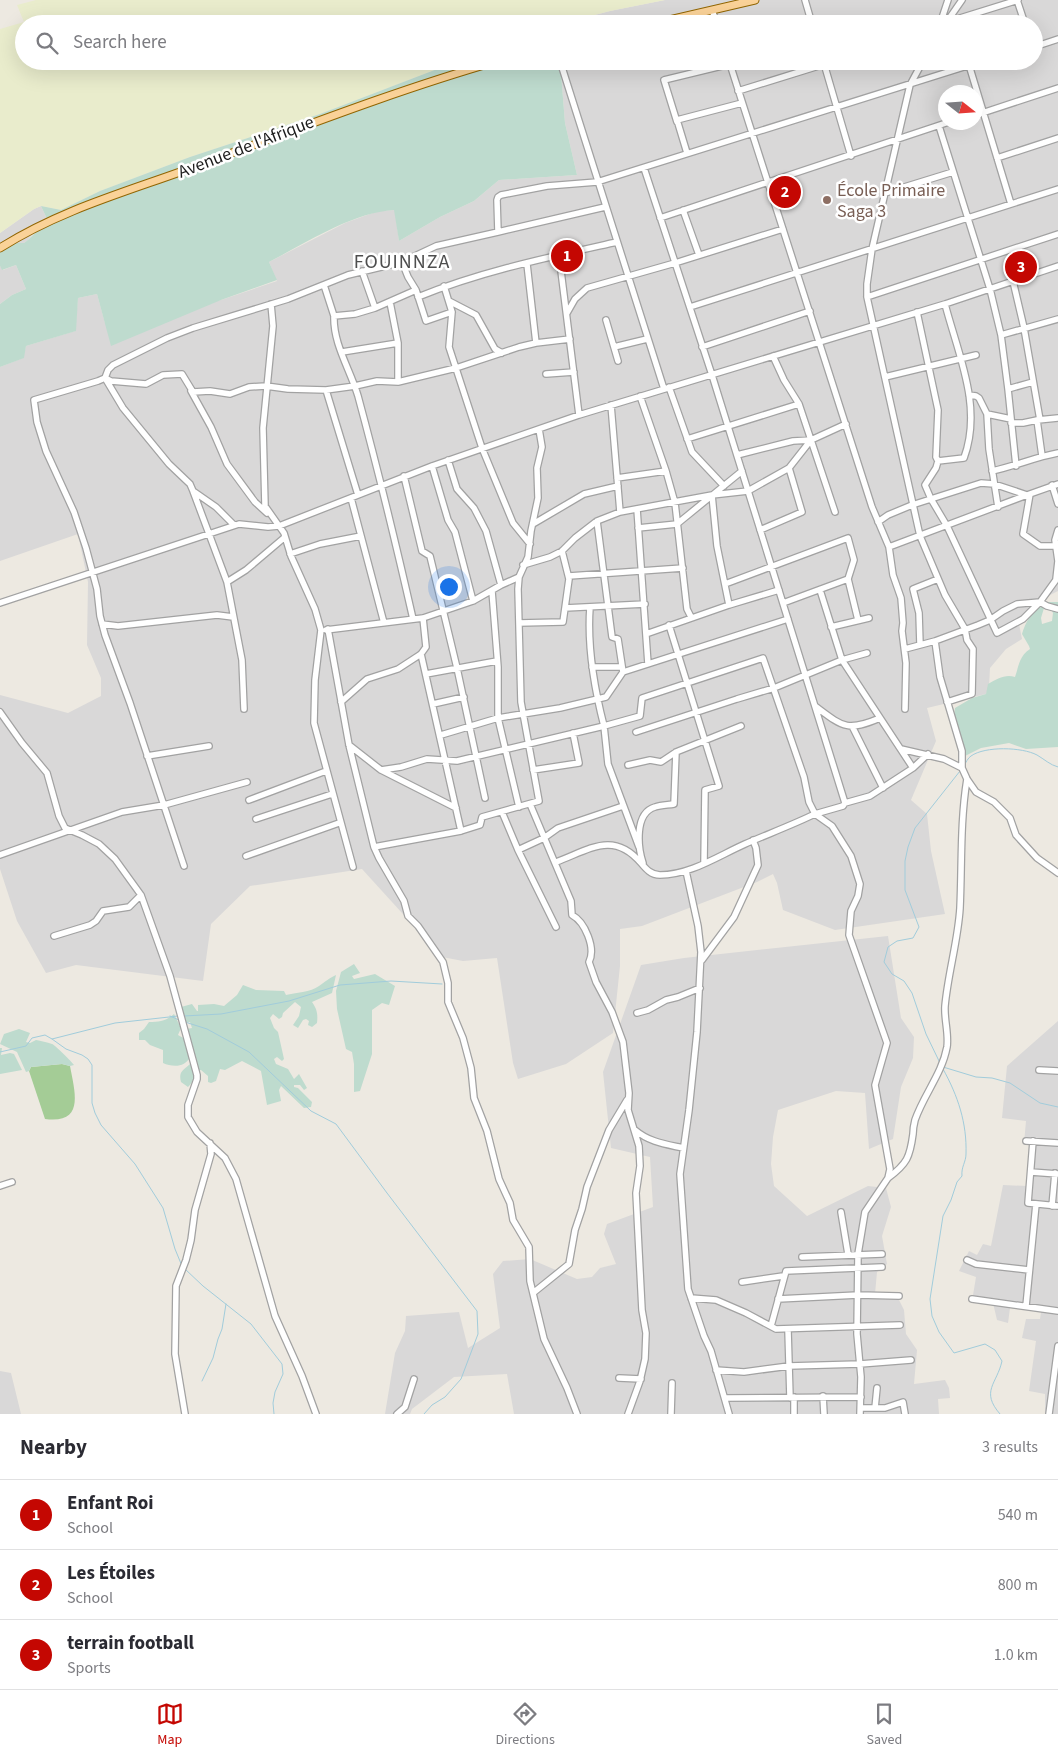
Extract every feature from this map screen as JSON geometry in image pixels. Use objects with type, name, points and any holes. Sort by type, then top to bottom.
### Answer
[{"type":"main road","points":[[691,15],[755,0]]},
{"type":"main road","name":"Avenue de l'Afrique","points":[[0,248],[44,222],[94,202],[201,164],[329,115],[467,70]]},
{"type":"street","points":[[805,0],[809,15]]},
{"type":"street","points":[[945,15],[948,0]]},
{"type":"street","points":[[950,15],[962,0]]},
{"type":"street","points":[[970,15],[1018,0],[1022,15]]},
{"type":"street","points":[[712,10],[714,15]]},
{"type":"street","points":[[1043,44],[1058,40]]},
{"type":"street","points":[[563,70],[597,182],[629,276],[647,339],[692,452],[724,486]]},
{"type":"street","points":[[687,153],[664,80],[702,70]]},
{"type":"street","points":[[731,70],[878,522],[889,547],[893,575],[901,598],[906,663],[905,709]]},
{"type":"street","points":[[738,91],[801,70]]},
{"type":"street","points":[[827,70],[851,156]]},
{"type":"street","points":[[918,70],[910,85],[872,249],[867,297],[920,536],[951,607],[965,629],[973,650],[972,694],[947,702]]},
{"type":"street","points":[[498,232],[497,200],[501,195],[547,186],[597,182],[687,153],[753,135],[957,70]]},
{"type":"street","points":[[970,70],[1011,204]]},
{"type":"street","points":[[984,112],[1058,88]]},
{"type":"street","points":[[677,122],[678,120],[742,103]]},
{"type":"street","points":[[660,218],[938,126]]},
{"type":"street","points":[[940,130],[990,289],[1001,335],[1016,466]]},
{"type":"street","points":[[997,158],[1058,138]]},
{"type":"street","points":[[644,168],[712,374],[845,803]]},
{"type":"street","points":[[885,193],[953,172]]},
{"type":"street","points":[[690,307],[798,274],[1058,189]]},
{"type":"street","points":[[105,378],[108,370],[113,366],[167,338],[193,328],[271,304],[362,271],[402,262],[436,246],[605,206]]},
{"type":"street","points":[[683,210],[699,255]]},
{"type":"street","points":[[567,314],[575,299],[587,288],[783,229]]},
{"type":"street","points":[[867,297],[1058,234]]},
{"type":"street","points":[[418,297],[470,278],[617,242]]},
{"type":"street","points":[[559,255],[579,415]]},
{"type":"street","points":[[402,262],[416,290],[426,321],[452,312]]},
{"type":"street","points":[[527,264],[536,343]]},
{"type":"street","points":[[0,602],[234,525],[279,526],[404,476],[579,415],[945,304],[1058,266]]},
{"type":"street","points":[[362,271],[375,308]]},
{"type":"street","points":[[1013,281],[1024,328],[1042,456]]},
{"type":"street","points":[[324,285],[334,316],[334,333],[355,386],[382,485],[413,619]]},
{"type":"street","points":[[444,286],[452,312],[449,347],[482,448],[513,523],[530,544]]},
{"type":"street","points":[[334,316],[359,314],[416,290]]},
{"type":"street","points":[[450,301],[476,315],[495,349],[502,353]]},
{"type":"street","points":[[390,302],[398,343],[398,382]]},
{"type":"street","points":[[271,304],[273,326],[266,386],[264,428],[265,506],[285,537],[290,554],[325,630],[374,847],[404,900],[408,916],[418,926],[443,962],[448,983],[448,1002],[463,1038],[471,1068],[474,1098],[487,1131],[499,1180],[510,1202],[513,1220],[529,1247],[529,1274],[544,1339],[577,1414]]},
{"type":"street","points":[[938,461],[964,458],[970,437],[971,407],[969,395],[945,304]]},
{"type":"street","points":[[702,347],[810,311]]},
{"type":"street","points":[[917,312],[939,418],[936,452],[938,461],[936,468],[925,485],[947,526],[990,620],[998,633],[1023,619],[1040,602],[1057,578],[1056,535],[1058,530]]},
{"type":"street","points":[[1001,335],[1058,319]]},
{"type":"street","points":[[606,320],[618,361]]},
{"type":"street","points":[[189,387],[193,392],[210,391],[230,394],[249,387],[266,386],[288,389],[326,390],[377,382],[398,382],[456,368],[536,343],[570,339]]},
{"type":"street","points":[[614,347],[647,339]]},
{"type":"street","points":[[342,352],[398,343]]},
{"type":"street","points":[[885,378],[976,355]]},
{"type":"street","points":[[773,356],[784,380],[799,404],[835,512]]},
{"type":"street","points":[[546,374],[574,372]]},
{"type":"street","points":[[184,866],[102,624],[98,595],[74,512],[44,444],[37,422],[34,400],[94,383],[105,378],[120,382],[146,384],[163,375],[182,374],[211,427],[227,464],[255,502],[273,518]]},
{"type":"street","points":[[105,378],[123,408],[169,464],[190,484],[193,490],[226,582],[242,660],[244,709]]},
{"type":"street","points":[[1008,389],[1032,382]]},
{"type":"street","points":[[326,390],[358,495]]},
{"type":"street","points":[[969,395],[979,398],[987,414],[992,471],[998,507]]},
{"type":"street","points":[[640,396],[666,471],[674,503],[687,609],[691,617]]},
{"type":"street","points":[[688,439],[799,404]]},
{"type":"street","points":[[611,405],[620,512]]},
{"type":"street","points":[[987,414],[1011,421],[1058,418]]},
{"type":"street","points":[[737,455],[793,441],[811,440],[846,424]]},
{"type":"street","points":[[374,847],[461,831],[480,825],[482,817],[538,801],[522,702],[519,577],[528,557],[538,498],[537,468],[542,447],[539,429]]},
{"type":"street","points":[[523,565],[550,557],[562,551],[575,538],[598,521],[620,512],[712,495],[748,491],[789,468],[811,440]]},
{"type":"street","points":[[992,471],[1058,453]]},
{"type":"street","points":[[448,460],[458,489],[474,508],[486,531],[501,585]]},
{"type":"street","points":[[432,466],[448,520],[455,532],[473,601]]},
{"type":"street","points":[[760,530],[802,512],[789,468]]},
{"type":"street","points":[[617,478],[666,471]]},
{"type":"street","points":[[638,528],[677,524],[742,471]]},
{"type":"street","points":[[404,476],[422,550],[430,556],[458,668],[485,798]]},
{"type":"street","points":[[878,522],[888,515],[912,505],[976,484],[994,484],[1028,495]]},
{"type":"street","points":[[889,547],[1055,485],[1058,504]]},
{"type":"street","points":[[533,524],[584,494],[618,486]]},
{"type":"street","points":[[193,490],[216,507],[234,525]]},
{"type":"street","points":[[712,495],[717,546],[729,605]]},
{"type":"street","points":[[1028,495],[1023,534],[1040,546],[1057,546]]},
{"type":"street","points":[[351,498],[384,623]]},
{"type":"street","points":[[637,509],[648,664]]},
{"type":"street","points":[[440,735],[498,718],[606,697],[622,669],[618,640],[612,637],[598,521]]},
{"type":"street","points":[[290,554],[320,544],[361,536]]},
{"type":"street","points":[[226,582],[246,570],[285,537]]},
{"type":"street","points":[[725,584],[848,538],[854,560],[848,579],[858,620]]},
{"type":"street","points":[[519,623],[563,622],[569,576],[562,551]]},
{"type":"street","points":[[569,576],[683,568]]},
{"type":"street","points":[[325,630],[423,618],[473,601],[519,577]]},
{"type":"street","points":[[783,603],[848,579]]},
{"type":"street","points":[[920,645],[919,614],[913,589],[938,579]]},
{"type":"street","points":[[646,634],[691,617],[779,590]]},
{"type":"street","points":[[820,590],[842,660],[913,768]]},
{"type":"street","points":[[492,591],[497,661],[498,718],[519,807]]},
{"type":"street","points":[[904,649],[935,641],[990,620],[1017,604],[1040,602],[1047,606],[1058,608]]},
{"type":"street","points":[[564,608],[645,604]]},
{"type":"street","points":[[590,607],[588,638],[597,700],[604,726],[608,764],[639,847],[644,867]]},
{"type":"street","points":[[102,624],[118,626],[217,614],[233,617]]},
{"type":"street","points":[[342,702],[367,679],[398,669],[421,654],[426,647],[423,618]]},
{"type":"street","points":[[831,627],[869,618]]},
{"type":"street","points":[[592,667],[622,669],[648,664],[788,619]]},
{"type":"street","points":[[669,625],[719,786],[704,790],[704,863]]},
{"type":"street","points":[[325,630],[315,680],[314,723],[353,867]]},
{"type":"street","points":[[935,641],[940,676],[962,752],[962,768],[967,779],[976,792],[994,802],[1010,818],[1016,835],[1037,858],[1058,873]]},
{"type":"street","points":[[636,732],[774,688],[842,660],[867,653]]},
{"type":"street","points":[[421,654],[461,831]]},
{"type":"street","points":[[381,770],[435,758],[445,761],[457,761],[640,716],[642,698],[763,658],[804,777],[809,802],[815,814],[832,826],[851,856],[860,884],[858,896],[851,911],[849,935],[887,1043],[875,1084],[890,1169],[888,1178]]},
{"type":"street","points":[[426,674],[497,661]]},
{"type":"street","points":[[433,704],[464,698]]},
{"type":"street","points":[[815,705],[842,723],[852,726],[858,727],[880,718]]},
{"type":"street","points":[[0,712],[46,772],[62,824],[65,828],[82,834],[98,844],[115,859],[141,895],[170,976],[197,1074],[188,1104],[188,1117],[197,1132],[226,1158],[236,1179],[275,1316],[302,1376],[316,1414]]},
{"type":"street","points":[[628,765],[650,760],[661,762],[676,752],[741,726]]},
{"type":"street","points":[[852,726],[883,788]]},
{"type":"street","points":[[533,770],[579,763],[573,733]]},
{"type":"street","points":[[147,756],[210,746]]},
{"type":"street","points":[[350,746],[381,770],[456,808]]},
{"type":"street","points":[[901,749],[928,754],[962,768]]},
{"type":"street","points":[[639,847],[638,834],[643,816],[653,807],[674,804],[676,752]]},
{"type":"street","points":[[556,862],[604,844],[615,844],[637,858],[649,872],[659,875],[686,871],[815,814],[870,796],[913,768],[928,754]]},
{"type":"street","points":[[250,800],[326,771]]},
{"type":"street","points":[[906,1414],[902,1402],[885,1408],[860,1411],[860,1364],[857,1334],[858,1254],[865,1212],[888,1178],[906,1162],[910,1152],[914,1121],[927,1091],[942,1067],[947,1045],[944,1018],[947,989],[957,942],[963,808],[967,779]]},
{"type":"street","points":[[0,855],[122,812],[164,805],[247,782]]},
{"type":"street","points":[[256,819],[332,794]]},
{"type":"street","points":[[530,804],[571,901],[572,915],[577,918],[590,938],[591,956],[589,962],[591,969],[612,1012],[623,1042],[629,1093],[628,1110],[638,1139],[640,1160],[636,1193],[642,1310],[646,1334],[645,1360],[641,1379],[628,1414]]},
{"type":"street","points":[[518,850],[544,838],[558,828],[623,806]]},
{"type":"street","points":[[502,812],[505,823],[556,927]]},
{"type":"street","points":[[246,856],[340,822]]},
{"type":"street","points":[[700,961],[734,917],[758,865],[753,840]]},
{"type":"street","points":[[686,871],[698,926],[700,961],[697,1032],[680,1174],[688,1289],[712,1351],[729,1414]]},
{"type":"street","points":[[54,936],[90,925],[96,921],[103,911],[129,907],[141,895]]},
{"type":"street","points":[[637,1013],[700,988]]},
{"type":"street","points":[[1039,1070],[1058,1071]]},
{"type":"street","points":[[533,1294],[568,1264],[587,1187],[609,1130],[622,1110],[629,1093]]},
{"type":"street","points":[[633,1128],[642,1136],[654,1142],[683,1148]]},
{"type":"street","points":[[1026,1141],[1058,1143]]},
{"type":"street","points":[[1031,1172],[1057,1174],[1055,1206],[1028,1203],[1033,1141]]},
{"type":"street","points":[[185,1414],[175,1354],[176,1286],[191,1240],[196,1210],[211,1154],[210,1143]]},
{"type":"street","points":[[0,1186],[12,1182]]},
{"type":"street","points":[[1026,1306],[1036,1204]]},
{"type":"street","points":[[842,1212],[848,1254]]},
{"type":"street","points":[[802,1257],[882,1254]]},
{"type":"street","points":[[967,1260],[976,1264],[1029,1270]]},
{"type":"street","points":[[771,1326],[783,1276],[787,1270],[882,1267]]},
{"type":"street","points":[[742,1282],[783,1276]]},
{"type":"street","points":[[778,1299],[858,1295],[899,1296]]},
{"type":"street","points":[[691,1298],[716,1300],[776,1329],[900,1325]]},
{"type":"street","points":[[972,1299],[1058,1311]]},
{"type":"street","points":[[788,1330],[789,1366],[794,1414]]},
{"type":"street","points":[[1049,1414],[1058,1346]]},
{"type":"street","points":[[716,1370],[744,1372],[789,1366],[911,1360]]},
{"type":"street","points":[[619,1378],[641,1379]]},
{"type":"street","points":[[397,1414],[405,1407],[414,1379]]},
{"type":"street","points":[[671,1414],[672,1383]]},
{"type":"street","points":[[875,1408],[877,1388]]},
{"type":"street","points":[[823,1396],[824,1414]]},
{"type":"street","points":[[725,1398],[861,1397]]},
{"type":"shaded area","points":[[665,0],[1058,0],[1058,591],[1050,595],[1019,624],[1022,639],[1006,649],[990,668],[989,687],[986,694],[927,708],[936,741],[911,800],[927,814],[931,851],[945,914],[835,930],[783,910],[773,874],[757,882],[642,926],[620,929],[620,966],[613,1033],[566,1064],[518,1079],[513,1063],[497,958],[463,961],[442,957],[362,869],[250,886],[211,924],[203,981],[76,965],[46,973],[17,921],[0,869],[0,695],[68,713],[101,696],[101,678],[87,645],[88,582],[78,534],[0,561],[0,367],[23,358],[26,346],[75,331],[78,298],[97,294],[105,323],[221,300],[277,281],[269,262],[345,223],[378,211],[395,210],[399,241],[440,217],[474,201],[499,180],[577,175],[565,123],[561,70],[1043,70],[1043,15],[595,15]]},
{"type":"shaded area","points":[[41,206],[48,221],[35,231],[27,241],[24,243],[0,243],[0,233]]},
{"type":"shaded area","points":[[16,265],[26,289],[12,295],[0,304],[0,266],[3,270]]},
{"type":"shaded area","points":[[888,936],[901,1018],[914,1037],[913,1058],[901,1087],[893,1139],[869,1149],[865,1093],[836,1091],[778,1110],[771,1164],[774,1186],[807,1216],[868,1186],[886,1188],[891,1207],[882,1236],[887,1264],[877,1272],[875,1294],[896,1294],[904,1310],[906,1334],[917,1350],[914,1384],[945,1380],[949,1388],[950,1398],[938,1399],[939,1414],[514,1414],[507,1374],[454,1377],[412,1409],[410,1414],[385,1414],[395,1353],[405,1331],[406,1316],[459,1312],[468,1348],[500,1328],[493,1274],[503,1261],[530,1259],[577,1279],[592,1277],[600,1268],[616,1264],[604,1234],[607,1224],[653,1207],[650,1157],[611,1148],[603,1072],[641,965],[684,958]]},
{"type":"shaded area","points":[[1058,1021],[1058,1414],[1045,1414],[1045,1394],[1029,1391],[1036,1341],[1022,1338],[1026,1319],[1040,1319],[1041,1312],[1010,1308],[1008,1323],[997,1320],[993,1303],[972,1301],[976,1277],[959,1271],[969,1251],[977,1255],[983,1244],[991,1246],[1003,1185],[1027,1186],[1030,1144],[1024,1143],[1026,1121],[1002,1118],[1007,1066]]},
{"type":"shaded area","points":[[0,1371],[11,1373],[21,1414],[0,1414]]},
{"type":"green space","points":[[36,0],[665,0],[595,15],[21,15],[17,5]]},
{"type":"green space","points":[[15,25],[15,70],[435,70],[320,114],[190,157],[100,191],[61,210],[41,206],[0,233],[0,29]]},
{"type":"green space","points":[[435,70],[561,70],[565,123],[577,175],[499,180],[474,201],[440,217],[399,241],[394,210],[378,212],[346,222],[269,262],[277,280],[221,300],[111,346],[97,294],[78,298],[76,331],[26,346],[24,358],[0,367],[0,304],[12,295],[26,289],[16,265],[2,270],[0,266],[0,243],[24,243],[48,221],[41,206],[61,210],[100,191],[190,157],[320,114]]},
{"type":"green space","points":[[1047,602],[1058,602],[1058,747],[1026,749],[1009,743],[981,748],[965,756],[954,716],[955,708],[972,698],[986,694],[988,684],[995,680],[1004,677],[1015,677],[1021,658],[1030,649],[1022,634],[1030,617],[1043,606],[1042,624],[1052,621],[1053,613]]},
{"type":"green space","points":[[354,964],[360,973],[352,976],[354,979],[375,974],[395,986],[389,1005],[382,1003],[372,1010],[372,1054],[360,1091],[354,1092],[352,1052],[346,1049],[337,1009],[336,991],[341,972]]},
{"type":"green space","points":[[336,975],[332,993],[312,1002],[316,1009],[317,1023],[312,1027],[308,1025],[309,1021],[306,1019],[303,1020],[298,1028],[293,1025],[299,1016],[301,1007],[295,1002],[279,1019],[273,1014],[270,1018],[278,1032],[284,1059],[282,1061],[277,1057],[274,1059],[276,1064],[288,1069],[294,1079],[299,1074],[307,1088],[304,1090],[300,1085],[294,1085],[294,1087],[298,1088],[312,1102],[311,1107],[304,1108],[281,1086],[279,1090],[281,1101],[267,1105],[261,1071],[242,1061],[225,1070],[220,1069],[216,1081],[211,1083],[208,1082],[208,1076],[201,1070],[198,1071],[186,1029],[192,1028],[190,1022],[185,1023],[181,1007],[192,1004],[198,1011],[198,1005],[214,1004],[224,1006],[237,995],[243,985],[256,990],[284,991],[286,995],[303,992],[316,988]]},
{"type":"green space","points":[[174,1014],[181,1028],[178,1035],[185,1039],[190,1057],[188,1061],[178,1066],[163,1063],[163,1050],[150,1045],[145,1040],[139,1040],[139,1033],[149,1022],[162,1021]]},
{"type":"green space","points":[[19,1029],[30,1033],[26,1042],[30,1043],[36,1040],[52,1044],[74,1065],[62,1064],[31,1067],[26,1072],[17,1052],[0,1044],[4,1034]]},
{"type":"green space","points":[[0,1048],[2,1048],[1,1055],[14,1054],[22,1070],[0,1074]]},
{"type":"green space","points":[[191,1063],[194,1076],[188,1087],[181,1082],[180,1075]]},
{"type":"green space","points":[[62,1064],[70,1066],[75,1096],[72,1112],[66,1117],[45,1119],[29,1071],[31,1067]]},
{"type":"waterway","points":[[964,766],[970,757],[985,750],[1013,749],[1030,752],[1058,767]]},
{"type":"waterway","points":[[940,1063],[926,1034],[912,993],[904,981],[892,974],[884,962],[888,947],[897,941],[913,938],[919,927],[905,890],[905,861],[915,828],[960,771]]},
{"type":"waterway","points":[[184,1016],[221,1014],[289,1001],[340,985],[391,981],[442,984]]},
{"type":"waterway","points":[[170,1016],[179,1020]]},
{"type":"waterway","points":[[0,1052],[26,1046],[32,1038],[45,1035],[52,1039],[115,1023],[178,1016]]},
{"type":"waterway","points":[[185,1022],[207,1029],[249,1052],[311,1111],[336,1124],[477,1311],[478,1334],[461,1379],[445,1397],[432,1405],[424,1414]]},
{"type":"waterway","points":[[52,1039],[66,1049],[82,1055],[92,1065],[92,1103],[95,1113],[101,1125],[135,1164],[163,1208],[182,1266]]},
{"type":"waterway","points":[[943,1067],[976,1077],[992,1078],[1010,1083],[1040,1103],[1058,1107]]},
{"type":"waterway","points":[[943,1069],[953,1089],[963,1121],[966,1154],[962,1176],[957,1182],[943,1216],[930,1299],[932,1316],[939,1332],[954,1353],[985,1344],[995,1350],[1002,1361],[992,1388],[991,1399],[1000,1414]]},
{"type":"waterway","points":[[185,1269],[203,1286],[251,1324],[282,1364],[283,1374],[275,1392],[273,1403],[274,1414]]},
{"type":"waterway","points":[[202,1381],[213,1358],[222,1329],[226,1304]]},
{"type":"place","name":"Les Étoiles","points":[[785,192]]},
{"type":"place","name":"École Primaire Saga 3","points":[[827,200]]},
{"type":"place","name":"Enfant Roi","points":[[567,256]]},
{"type":"place","name":"terrain football","points":[[1021,267]]},
{"type":"district","name":"FOUINNZA","points":[[402,262]]}]
